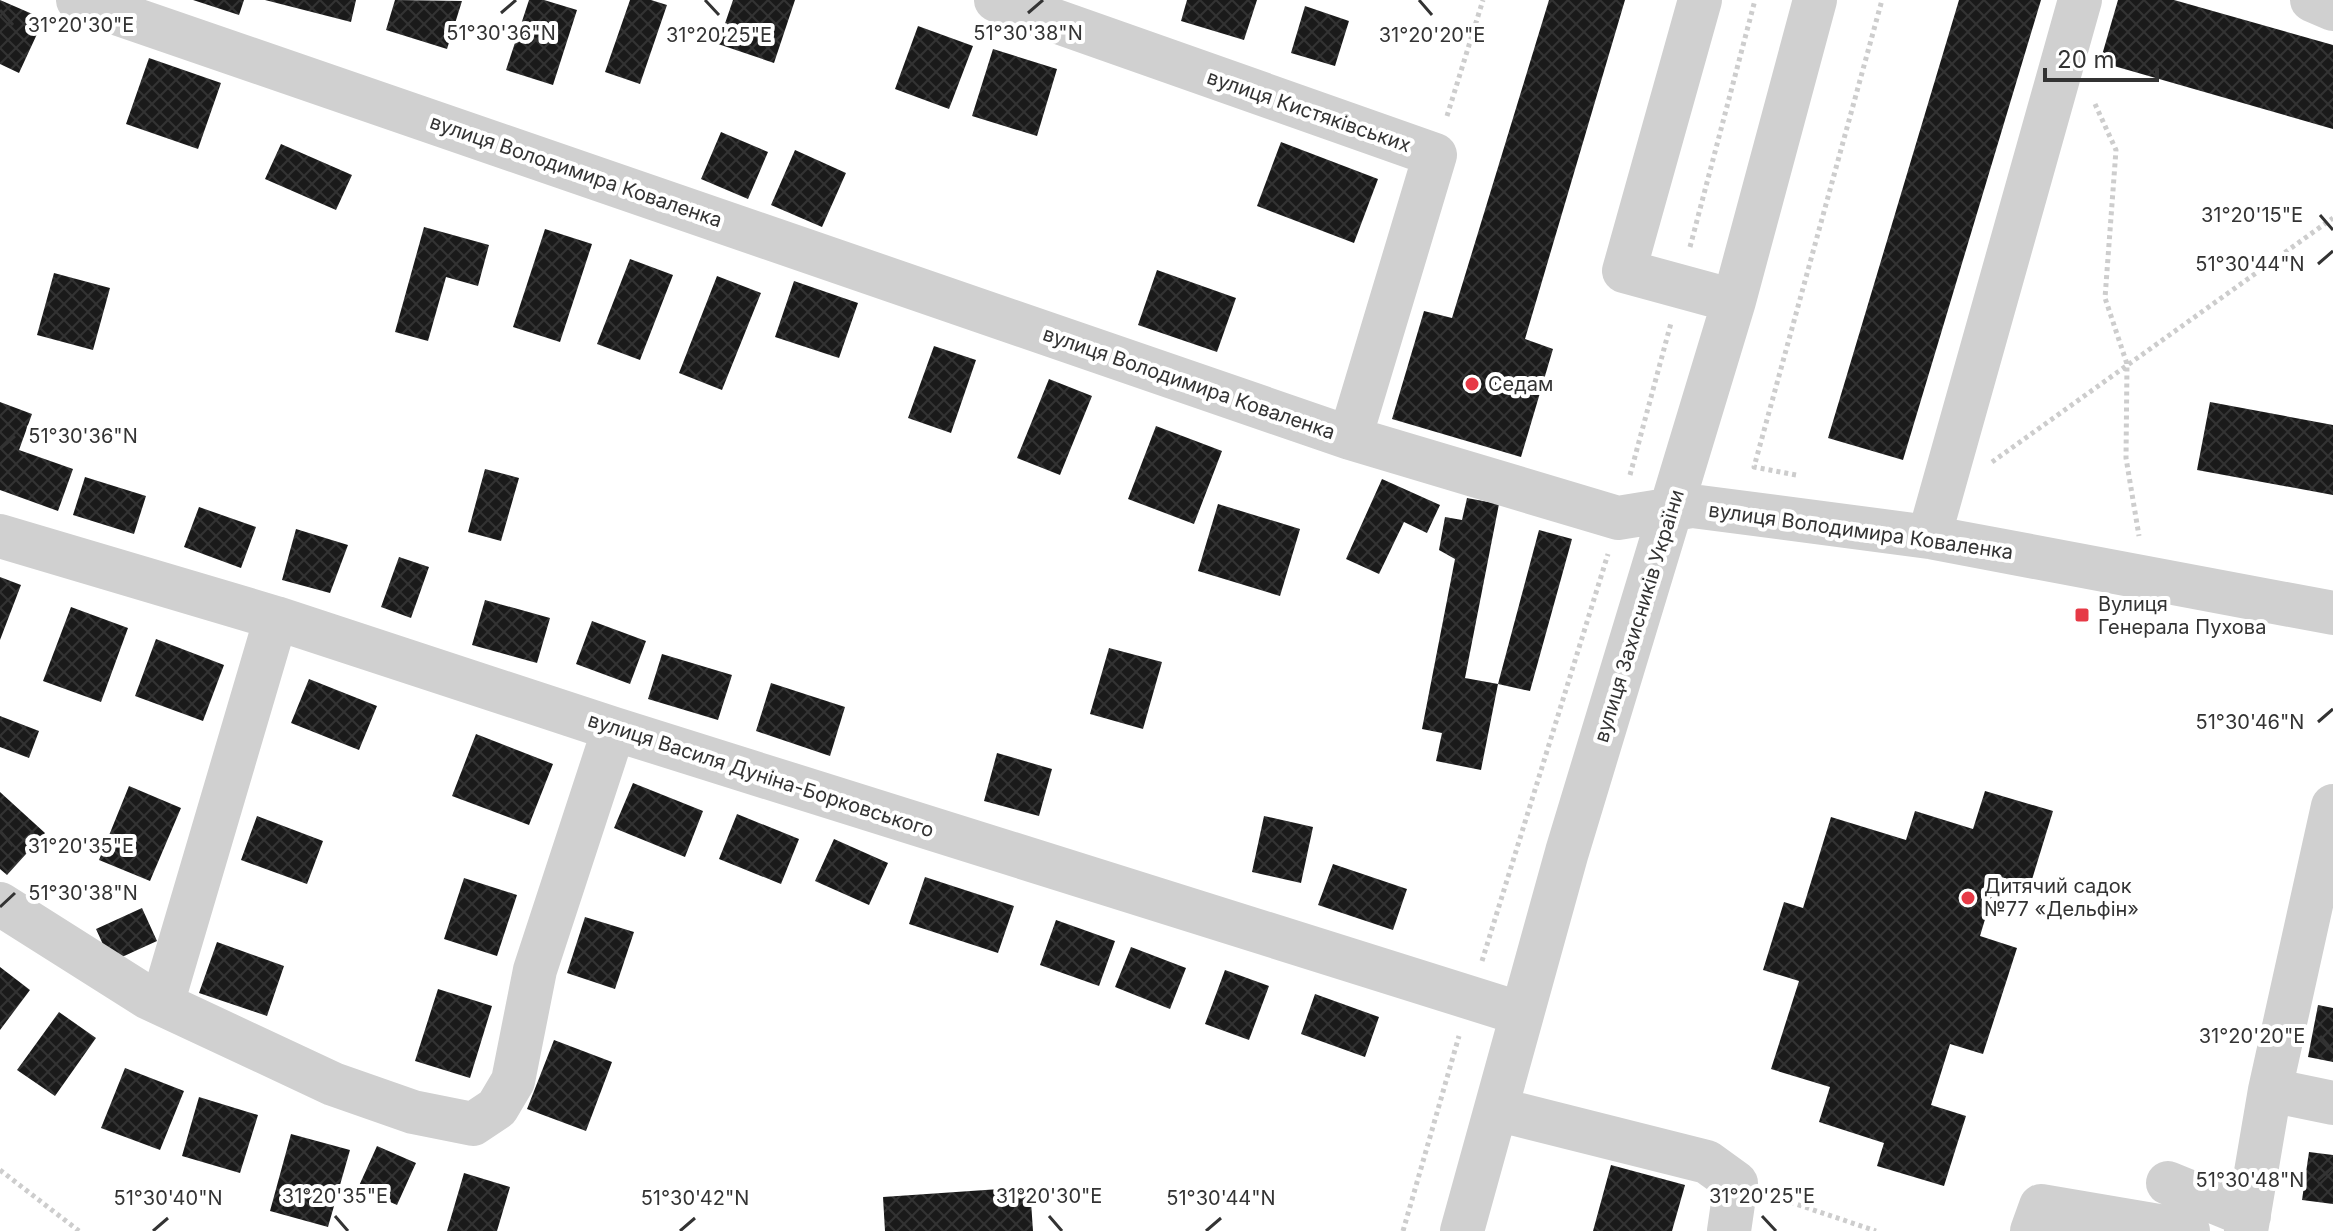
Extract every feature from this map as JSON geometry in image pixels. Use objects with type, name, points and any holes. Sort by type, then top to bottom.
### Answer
[{"type":"street","name":"вулиця Володимира Коваленка","points":[[78,0],[1350,438],[1618,518],[1692,506],[1929,537],[2333,613]]},
{"type":"street","name":"вулиця Кистяківських","points":[[996,0],[1435,155],[1350,438]]},
{"type":"street","points":[[1700,0],[1624,271],[1734,301]]},
{"type":"street","name":"вулиця Захисників України","points":[[1462,1231],[1567,852],[1734,301],[1815,0]]},
{"type":"street","points":[[1929,537],[2080,0]]},
{"type":"street","points":[[2312,0],[2333,9]]},
{"type":"street","name":"вулиця Василя Дуніна-Борковського","points":[[0,536],[276,618],[614,729],[1522,1014]]},
{"type":"street","points":[[162,1004],[276,618]]},
{"type":"street","points":[[0,904],[147,997],[333,1084],[413,1112],[473,1124],[497,1108],[513,1081],[535,970],[614,729]]},
{"type":"street","points":[[2218,1222],[2270,1090],[2333,806]]},
{"type":"street","points":[[2270,1090],[2333,1103]]},
{"type":"street","points":[[1496,1109],[1707,1162],[1736,1183],[1729,1231]]},
{"type":"street","points":[[2168,1183],[2218,1222]]},
{"type":"street","points":[[2032,1231],[2041,1206],[2218,1222]]},
{"type":"path","points":[[1435,155],[1483,0]]},
{"type":"path","points":[[1641,434],[1755,0]]},
{"type":"path","points":[[1754,467],[1882,0]]},
{"type":"path","points":[[2067,45],[2116,150],[2105,298],[2127,364],[2126,458],[2141,546]]},
{"type":"path","points":[[1989,464],[2333,218]]},
{"type":"path","points":[[1403,1231],[1470,999],[1618,518]]},
{"type":"path","points":[[0,1170],[79,1231]]},
{"type":"path","points":[[1736,1183],[1876,1231]]},
{"type":"building","points":[[0,0],[44,19],[19,73],[0,64]]},
{"type":"building","points":[[193,0],[244,0],[239,15]]},
{"type":"building","points":[[265,0],[356,0],[351,22]]},
{"type":"building","points":[[395,0],[462,1],[447,49],[386,30]]},
{"type":"building","points":[[529,0],[544,0],[577,10],[553,85],[506,70]]},
{"type":"building","points":[[630,0],[651,0],[667,5],[640,84],[605,72]]},
{"type":"building","points":[[733,0],[795,0],[774,63],[718,44]]},
{"type":"building","points":[[1187,0],[1257,0],[1244,40],[1181,21]]},
{"type":"building","points":[[1549,0],[1625,0],[1525,339],[1553,349],[1521,457],[1392,419],[1424,311],[1452,318]]},
{"type":"building","points":[[1959,0],[2041,0],[1903,460],[1828,438]]},
{"type":"building","points":[[2118,0],[2174,0],[2333,45],[2333,129],[2100,62]]},
{"type":"building","points":[[1305,6],[1349,21],[1335,66],[1291,53]]},
{"type":"building","points":[[918,26],[973,46],[949,109],[895,89]]},
{"type":"building","points":[[993,49],[1057,69],[1037,136],[972,116]]},
{"type":"building","points":[[149,58],[221,83],[198,149],[126,124]]},
{"type":"building","points":[[721,132],[768,152],[748,199],[701,179]]},
{"type":"building","points":[[1281,142],[1378,179],[1354,243],[1257,206]]},
{"type":"building","points":[[281,144],[352,175],[336,210],[265,179]]},
{"type":"building","points":[[795,150],[846,173],[822,227],[771,205]]},
{"type":"building","points":[[424,227],[489,245],[478,286],[446,277],[428,341],[395,332]]},
{"type":"building","points":[[545,229],[592,244],[560,342],[513,327]]},
{"type":"building","points":[[630,259],[673,275],[640,360],[597,344]]},
{"type":"building","points":[[1157,270],[1236,298],[1217,352],[1138,325]]},
{"type":"building","points":[[54,273],[110,288],[93,350],[37,335]]},
{"type":"building","points":[[717,276],[761,293],[722,390],[679,373]]},
{"type":"building","points":[[794,281],[858,303],[839,358],[775,337]]},
{"type":"building","points":[[934,346],[976,360],[951,433],[908,418]]},
{"type":"building","points":[[1049,379],[1092,396],[1060,475],[1017,458]]},
{"type":"building","points":[[0,402],[32,414],[19,450],[73,469],[58,511],[0,490]]},
{"type":"building","points":[[2210,402],[2333,425],[2333,495],[2197,470]]},
{"type":"building","points":[[1156,426],[1222,451],[1194,524],[1128,499]]},
{"type":"building","points":[[485,469],[519,478],[501,541],[468,532]]},
{"type":"building","points":[[85,477],[146,496],[134,534],[73,515]]},
{"type":"building","points":[[1382,479],[1440,505],[1427,533],[1404,522],[1379,574],[1346,559]]},
{"type":"building","points":[[1467,498],[1499,504],[1465,678],[1498,684],[1481,770],[1436,761],[1442,733],[1422,729],[1455,559],[1439,550],[1445,517],[1462,520]]},
{"type":"building","points":[[1218,504],[1300,529],[1280,596],[1198,571]]},
{"type":"building","points":[[199,507],[256,527],[241,568],[184,547]]},
{"type":"building","points":[[296,529],[348,545],[330,593],[282,580]]},
{"type":"building","points":[[1539,530],[1572,539],[1530,691],[1498,684]]},
{"type":"building","points":[[399,557],[429,567],[411,618],[381,607]]},
{"type":"building","points":[[0,577],[21,585],[0,640]]},
{"type":"building","points":[[485,600],[550,618],[537,663],[472,645]]},
{"type":"building","points":[[71,607],[128,628],[101,702],[43,681]]},
{"type":"building","points":[[592,621],[646,641],[630,684],[576,664]]},
{"type":"building","points":[[156,639],[224,665],[203,721],[135,696]]},
{"type":"building","points":[[1109,648],[1162,662],[1143,729],[1090,714]]},
{"type":"building","points":[[662,654],[732,675],[718,720],[648,699]]},
{"type":"building","points":[[309,679],[377,706],[359,750],[291,723]]},
{"type":"building","points":[[771,683],[845,707],[830,756],[756,731]]},
{"type":"building","points":[[0,716],[39,731],[29,758],[0,747]]},
{"type":"building","points":[[476,734],[553,764],[529,825],[452,796]]},
{"type":"building","points":[[997,753],[1052,769],[1039,816],[984,801]]},
{"type":"building","points":[[633,783],[703,811],[685,857],[614,828]]},
{"type":"building","points":[[129,786],[181,808],[150,881],[99,860]]},
{"type":"building","points":[[1985,791],[2053,811],[2030,886],[1998,876],[1980,936],[2017,948],[1983,1054],[1950,1044],[1931,1105],[1966,1116],[1944,1186],[1877,1166],[1884,1143],[1819,1122],[1830,1087],[1771,1069],[1799,981],[1763,970],[1784,902],[1803,908],[1831,817],[1906,840],[1915,811],[1973,829]]},
{"type":"building","points":[[0,792],[45,833],[7,875],[0,869]]},
{"type":"building","points":[[737,814],[799,839],[781,884],[719,859]]},
{"type":"building","points":[[257,816],[323,841],[307,884],[241,860]]},
{"type":"building","points":[[1264,816],[1313,827],[1301,883],[1252,872]]},
{"type":"building","points":[[834,839],[888,863],[869,905],[815,881]]},
{"type":"building","points":[[1333,864],[1407,889],[1393,930],[1318,905]]},
{"type":"building","points":[[925,877],[1014,906],[998,953],[909,924]]},
{"type":"building","points":[[464,878],[517,895],[497,956],[444,939]]},
{"type":"building","points":[[142,908],[157,941],[111,962],[96,929]]},
{"type":"building","points":[[585,917],[634,932],[615,989],[567,973]]},
{"type":"building","points":[[1056,920],[1115,941],[1099,986],[1040,965]]},
{"type":"building","points":[[217,942],[284,966],[267,1016],[199,993]]},
{"type":"building","points":[[1131,947],[1186,968],[1170,1009],[1115,987]]},
{"type":"building","points":[[0,967],[30,990],[0,1030]]},
{"type":"building","points":[[1225,970],[1269,986],[1249,1040],[1205,1024]]},
{"type":"building","points":[[438,989],[492,1006],[470,1078],[415,1061]]},
{"type":"building","points":[[1315,994],[1379,1017],[1365,1057],[1301,1034]]},
{"type":"building","points":[[2318,1005],[2333,1008],[2333,1062],[2308,1057]]},
{"type":"building","points":[[59,1012],[96,1038],[55,1096],[17,1070]]},
{"type":"building","points":[[554,1040],[612,1062],[586,1131],[527,1109]]},
{"type":"building","points":[[125,1068],[184,1091],[160,1150],[101,1128]]},
{"type":"building","points":[[199,1097],[258,1115],[240,1173],[182,1156]]},
{"type":"building","points":[[291,1134],[350,1150],[328,1227],[270,1211]]},
{"type":"building","points":[[377,1146],[416,1163],[397,1205],[358,1188]]},
{"type":"building","points":[[2309,1152],[2333,1155],[2333,1204],[2302,1200]]},
{"type":"building","points":[[1611,1165],[1685,1185],[1672,1231],[1593,1231]]},
{"type":"building","points":[[464,1173],[510,1187],[497,1231],[447,1231]]},
{"type":"building","points":[[1030,1187],[1033,1231],[885,1231],[883,1197]]},
{"type":"place","name":"Седам","points":[[1472,384]]},
{"type":"place","name":"Вулиця Генерала Пухова","points":[[2082,615]]},
{"type":"place","name":"Дитячий садок №77 «Дельфін»","points":[[1968,898]]}]
